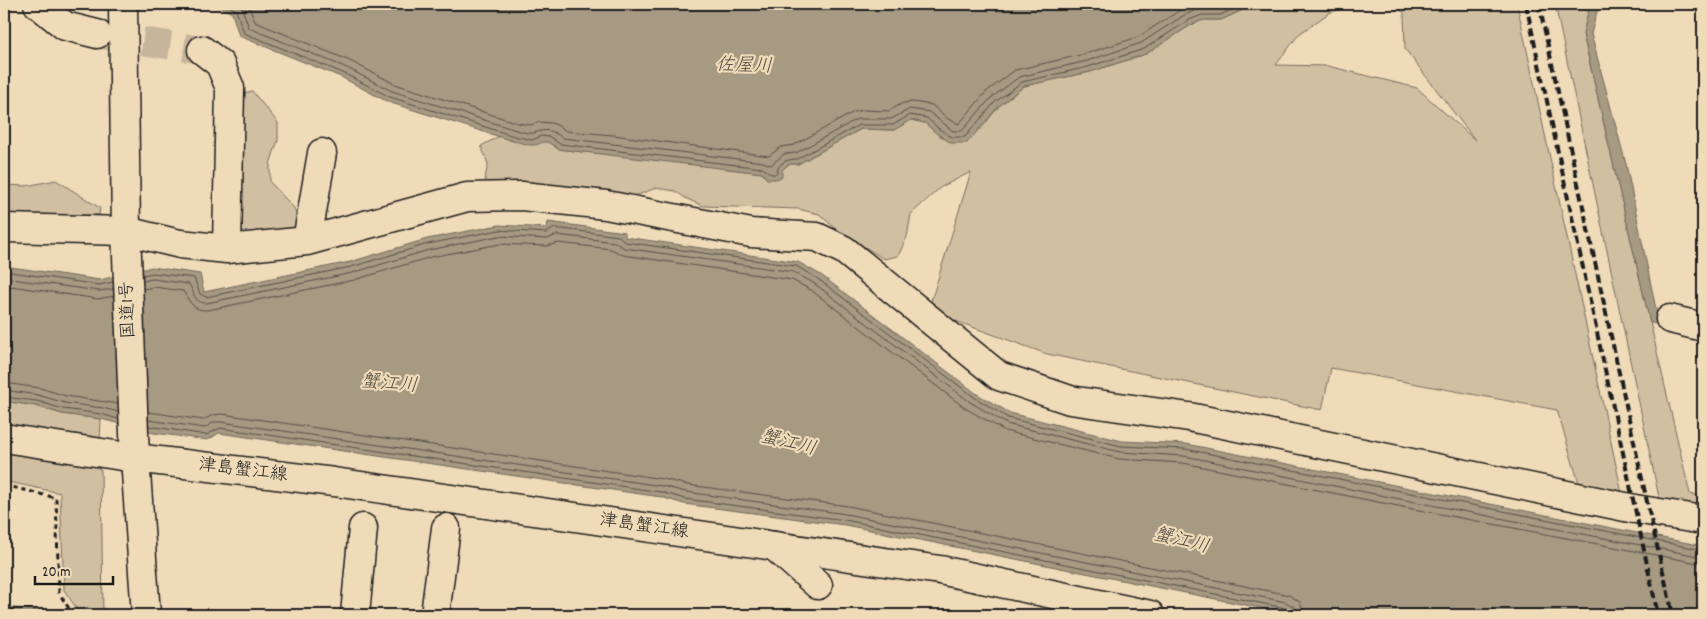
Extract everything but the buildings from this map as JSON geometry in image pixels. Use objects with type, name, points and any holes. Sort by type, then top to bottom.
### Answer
[{"type":"main road","points":[[38,4],[65,26],[97,34]]},
{"type":"main road","name":"国道1号","points":[[118,6],[135,458],[146,615]]},
{"type":"main road","points":[[202,50],[220,64],[230,88],[227,249]]},
{"type":"main road","points":[[307,240],[322,154]]},
{"type":"main road","points":[[4,228],[126,231],[180,244],[227,249],[307,240],[467,197],[522,196],[606,205],[751,233],[816,237],[844,250],[999,376],[1070,400],[1189,417],[1635,509],[1703,520]]},
{"type":"main road","points":[[1670,319],[1703,327]]},
{"type":"main road","name":"津島蟹江線","points":[[4,438],[135,458],[334,482],[940,570],[1150,615]]},
{"type":"main road","points":[[355,615],[363,528]]},
{"type":"main road","points":[[435,615],[446,528]]},
{"type":"main road","points":[[774,546],[818,584]]},
{"type":"path","points":[[4,485],[56,498],[59,593],[70,610],[70,615]]},
{"type":"shaded area","points":[[1265,4],[1356,4],[1329,13],[1299,34],[1276,65],[1328,66],[1417,88],[1475,140],[1405,49],[1404,12],[1386,4],[1517,4],[1623,498],[1581,490],[1557,410],[1331,368],[1322,410],[1047,354],[928,311],[971,172],[941,187],[911,214],[907,237],[898,256],[884,259],[836,229],[819,214],[798,209],[703,206],[675,191],[656,188],[635,196],[487,189],[485,178],[488,164],[481,146],[500,136],[513,141],[549,142],[558,149],[762,173],[767,179],[789,164],[798,164],[861,129],[894,130],[911,120],[925,123],[936,133],[981,129],[999,106],[1024,86],[1090,72],[1146,54],[1191,25],[1203,20],[1221,20],[1247,8]]},
{"type":"shaded area","points":[[1555,4],[1590,4],[1583,34],[1690,494],[1703,496],[1703,514],[1661,507]]},
{"type":"shaded area","points":[[252,91],[278,123],[278,140],[270,164],[270,182],[294,208],[301,232],[249,237],[238,228],[237,95]]},
{"type":"shaded area","points":[[56,180],[100,208],[99,215],[4,216],[4,185],[26,186]]},
{"type":"shaded area","points":[[4,401],[36,406],[62,414],[101,419],[100,442],[4,426]]},
{"type":"shaded area","points":[[4,448],[91,463],[101,470],[103,615],[81,615],[64,590],[60,493],[4,481]]},
{"type":"water","name":"佐屋川","points":[[214,4],[1265,4],[1247,8],[1221,20],[1203,20],[1191,25],[1146,54],[1090,72],[1024,86],[999,106],[967,143],[951,143],[925,123],[911,120],[894,130],[861,129],[798,164],[789,164],[782,170],[782,177],[767,179],[762,173],[558,149],[545,142],[530,145],[388,102],[341,77],[239,36],[232,13]]},
{"type":"water","points":[[1590,4],[1599,4],[1591,34],[1626,164],[1657,314],[1661,316],[1659,324],[1650,323],[1583,34]]},
{"type":"water","name":"蟹江川","points":[[548,222],[625,232],[625,237],[798,262],[821,275],[977,394],[1010,413],[1122,441],[1186,444],[1703,546],[1703,615],[1296,615],[845,525],[684,504],[661,497],[219,433],[208,440],[154,433],[101,419],[62,414],[36,406],[4,401],[4,266],[100,280],[152,267],[200,274],[204,292],[350,262],[427,239],[499,225],[547,228]]},
{"type":"water","points":[[4,607],[81,615],[4,615]]},
{"type":"tunnel","points":[[101,35],[202,50]]},
{"type":"railway","points":[[1526,4],[1658,615]]},
{"type":"railway","points":[[1539,4],[1673,615]]}]
